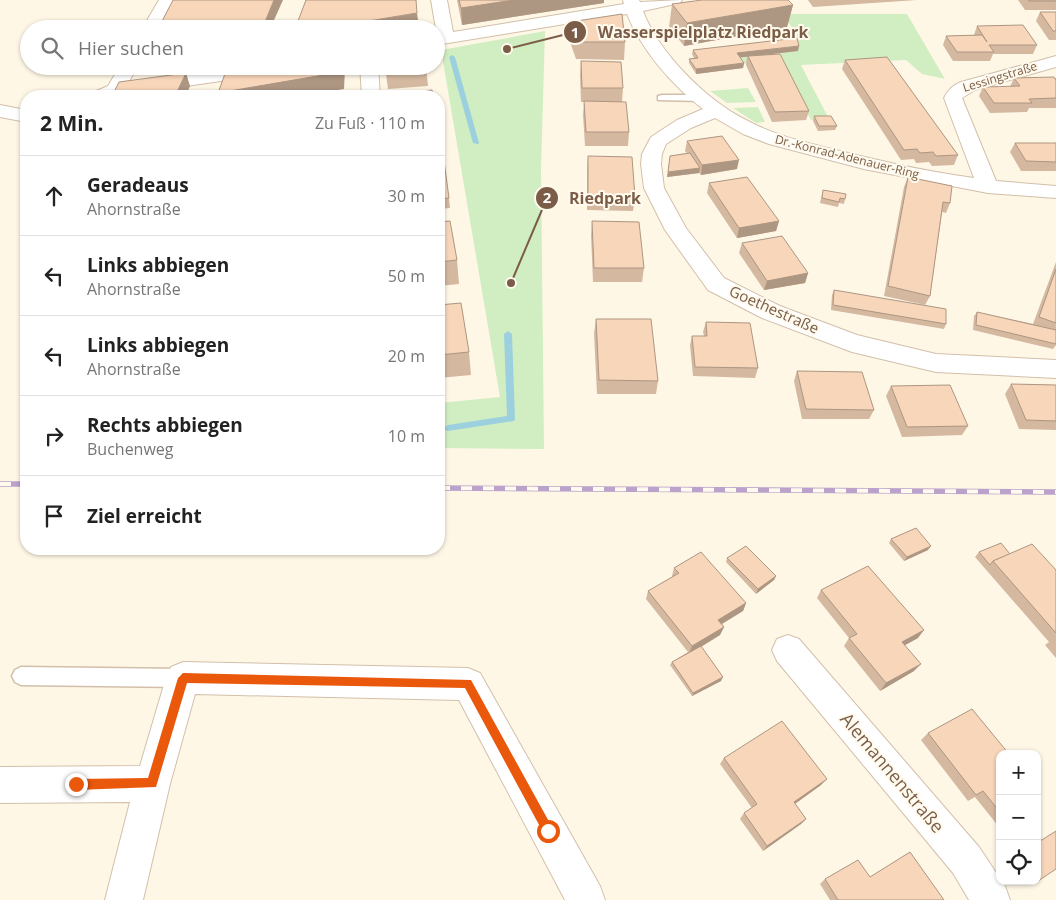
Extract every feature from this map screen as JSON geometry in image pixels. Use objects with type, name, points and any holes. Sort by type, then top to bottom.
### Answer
[{"type":"street","points":[[155,20],[167,0]]},
{"type":"street","points":[[439,0],[440,20]]},
{"type":"street","points":[[445,38],[674,0]]},
{"type":"street","name":"Dr.-Konrad-Adenauer-Ring","points":[[630,6],[644,31],[669,64],[708,105],[738,125],[818,152],[880,167],[988,187],[1056,192]]},
{"type":"street","name":"Lessingstraße","points":[[988,187],[953,98],[955,94],[958,90],[968,86],[1056,61]]},
{"type":"street","points":[[110,90],[122,75]]},
{"type":"street","points":[[128,90],[225,75]]},
{"type":"street","points":[[369,75],[370,90]]},
{"type":"street","points":[[215,90],[220,76]]},
{"type":"street","name":"Goethestraße","points":[[708,105],[658,141],[652,154],[651,164],[654,188],[676,230],[716,284],[771,312],[852,343],[936,363],[1056,369]]},
{"type":"street","points":[[0,111],[20,115]]},
{"type":"street","name":"Alemannenstraße","points":[[788,650],[966,860],[991,900]]},
{"type":"street","points":[[124,900],[152,784],[183,678],[468,684],[586,900]]},
{"type":"street","points":[[0,786],[152,784]]},
{"type":"lane","points":[[662,98],[708,105]]},
{"type":"lane","points":[[21,676],[183,678]]},
{"type":"green space","points":[[907,14],[945,79],[922,74],[906,60],[801,65],[829,119],[811,120],[781,62],[741,64],[736,58],[798,51],[791,26],[781,15]]},
{"type":"green space","points":[[545,31],[541,169],[544,449],[445,448],[445,402],[500,397],[445,74],[445,49]]},
{"type":"green space","points":[[748,88],[756,102],[727,103],[710,91]]},
{"type":"green space","points":[[758,107],[765,122],[756,123],[733,108]]},
{"type":"building","points":[[173,0],[274,0],[266,20],[163,20]]},
{"type":"building","points":[[306,0],[416,0],[417,13],[375,20],[298,20]]},
{"type":"building","points":[[459,0],[514,0],[461,8]]},
{"type":"building","points":[[702,0],[788,0],[793,5],[687,23],[672,4]]},
{"type":"building","points":[[1056,0],[1056,1],[1029,1]]},
{"type":"building","points":[[1040,12],[1056,12],[1056,31],[1053,31]]},
{"type":"building","points":[[622,14],[625,42],[577,42],[570,22]]},
{"type":"building","points":[[1023,25],[1037,45],[989,45],[994,52],[957,52],[946,36],[982,35],[987,42],[977,26]]},
{"type":"building","points":[[797,38],[799,46],[737,53],[744,63],[696,69],[689,59],[698,58],[693,50]]},
{"type":"building","points":[[780,54],[809,111],[775,112],[748,56]]},
{"type":"building","points":[[887,57],[958,155],[936,156],[933,152],[920,153],[917,149],[904,150],[845,60]]},
{"type":"building","points":[[581,61],[621,62],[623,88],[582,88]]},
{"type":"building","points":[[185,75],[178,90],[115,90],[119,82]]},
{"type":"building","points":[[225,75],[323,75],[236,90],[219,90]]},
{"type":"building","points":[[1054,77],[1056,80],[1056,98],[1029,99],[1032,103],[994,103],[983,87],[1020,86],[1014,78]]},
{"type":"building","points":[[584,101],[626,102],[629,132],[586,132]]},
{"type":"building","points":[[814,116],[831,116],[837,126],[819,126]]},
{"type":"building","points":[[722,136],[739,160],[702,165],[687,141]]},
{"type":"building","points":[[1015,143],[1056,143],[1056,162],[1026,161]]},
{"type":"building","points":[[690,153],[700,168],[668,172],[670,156]]},
{"type":"building","points":[[588,156],[632,157],[635,197],[588,196]]},
{"type":"building","points":[[445,168],[449,198],[445,198]]},
{"type":"building","points":[[747,177],[779,221],[739,228],[709,183]]},
{"type":"building","points":[[908,177],[952,186],[950,203],[943,202],[930,296],[888,286]]},
{"type":"building","points":[[823,190],[846,194],[845,199],[840,198],[839,202],[822,198]]},
{"type":"building","points":[[445,221],[450,221],[457,260],[445,261]]},
{"type":"building","points":[[592,221],[639,222],[644,268],[594,268]]},
{"type":"building","points":[[782,236],[808,273],[767,281],[742,243]]},
{"type":"building","points":[[1056,269],[1056,323],[1039,317]]},
{"type":"building","points":[[834,290],[946,309],[946,324],[833,305]]},
{"type":"building","points":[[461,303],[469,352],[445,354],[445,304]]},
{"type":"building","points":[[977,312],[1056,330],[1056,344],[976,325]]},
{"type":"building","points":[[596,319],[651,319],[658,381],[599,380]]},
{"type":"building","points":[[706,322],[750,323],[758,368],[695,367],[692,336],[707,336]]},
{"type":"building","points":[[797,371],[862,372],[874,410],[806,409]]},
{"type":"building","points":[[1011,384],[1056,385],[1056,421],[1026,420]]},
{"type":"building","points":[[950,385],[968,426],[907,427],[891,386]]},
{"type":"building","points":[[916,528],[931,546],[907,557],[891,539]]},
{"type":"building","points":[[1001,543],[1010,554],[993,561],[990,565],[979,552]]},
{"type":"building","points":[[1032,544],[1056,570],[1056,633],[993,561]]},
{"type":"building","points":[[746,546],[776,576],[758,589],[727,558]]},
{"type":"building","points":[[701,552],[746,603],[718,620],[724,627],[692,646],[648,591],[679,573],[674,568]]},
{"type":"building","points":[[868,566],[924,630],[902,642],[921,664],[886,683],[849,638],[857,634],[821,590]]},
{"type":"building","points":[[701,646],[723,677],[693,693],[672,662]]},
{"type":"building","points":[[972,709],[1006,750],[996,750],[996,807],[983,791],[976,795],[928,733]]},
{"type":"building","points":[[782,721],[827,779],[794,802],[806,819],[767,846],[744,813],[757,804],[724,758]]},
{"type":"building","points":[[1056,831],[1056,869],[1041,879],[1041,840]]},
{"type":"building","points":[[910,852],[944,900],[838,900],[825,879],[858,860],[870,877]]},
{"type":"waterway","points":[[452,57],[476,143]]},
{"type":"waterway","points":[[448,428],[511,419],[508,334]]},
{"type":"railway","points":[[0,484],[20,484]]},
{"type":"railway","points":[[445,488],[1056,492]]},
{"type":"place","name":"Wasserspielplatz Riedpark","points":[[507,49]]},
{"type":"place","name":"Riedpark","points":[[511,283]]},
{"type":"route","points":[[76,784],[152,784],[183,678],[468,684],[548,831]]}]
